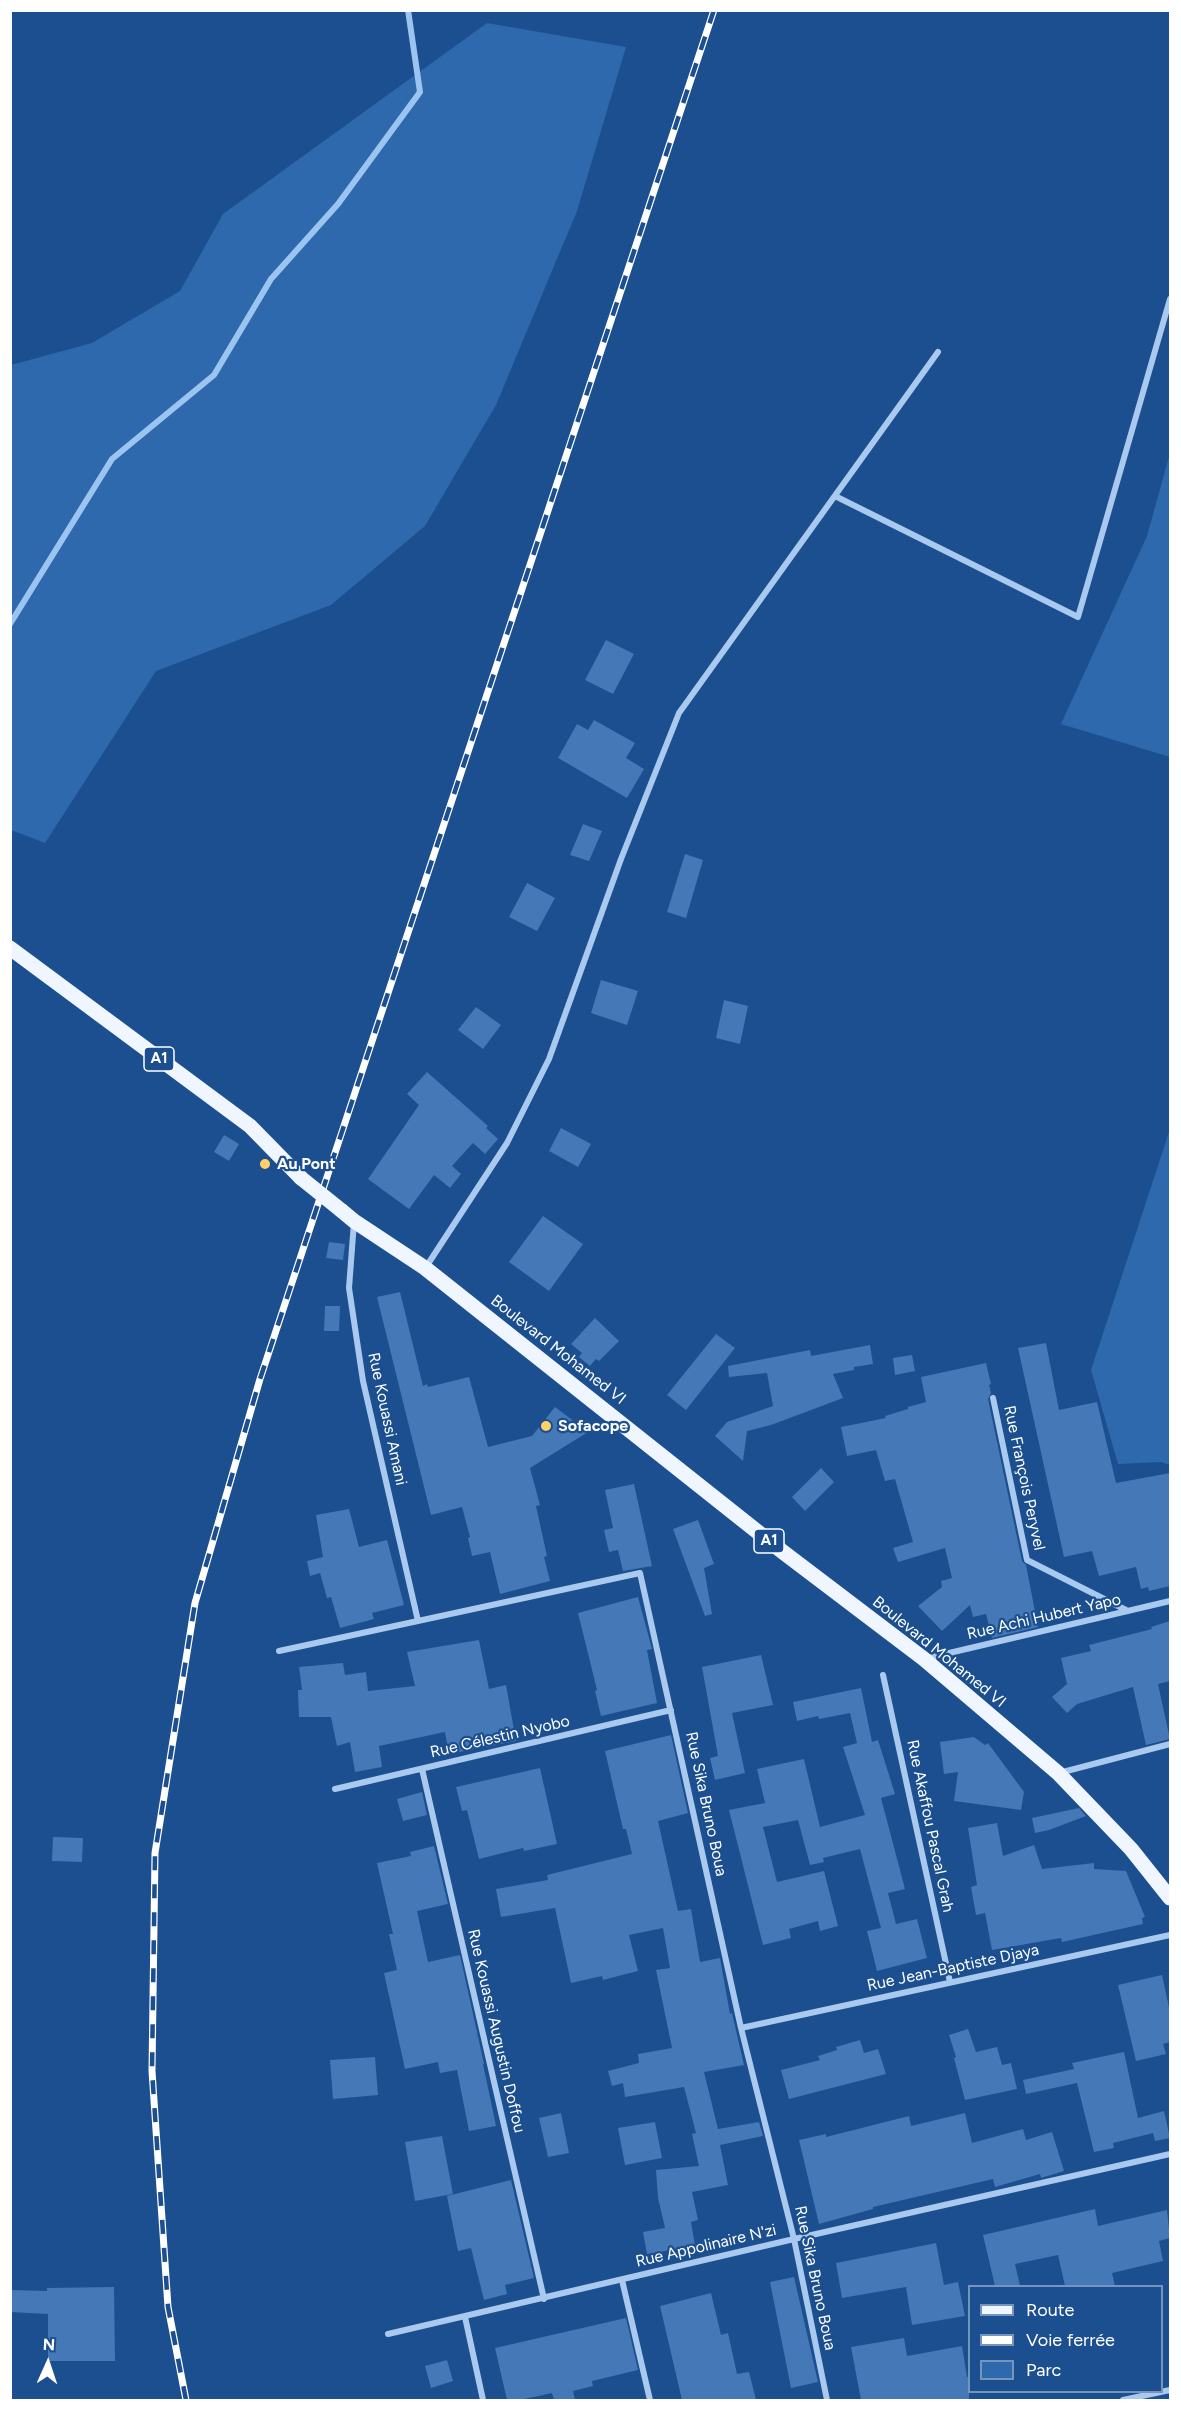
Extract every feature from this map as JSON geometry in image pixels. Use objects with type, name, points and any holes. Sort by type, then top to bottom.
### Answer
[{"type":"main road","name":"Boulevard Mohamed VI","points":[[10,948],[250,1126],[301,1178],[354,1221],[425,1268],[783,1552],[924,1659],[1058,1773],[1131,1849],[1170,1898]]},
{"type":"street","points":[[835,496],[1078,617],[1170,299]]},
{"type":"street","points":[[425,1268],[507,1143],[549,1059],[621,859],[679,713],[938,352]]},
{"type":"street","name":"Rue Kouassi Amani","points":[[354,1221],[349,1288],[363,1381],[418,1621]]},
{"type":"street","name":"Rue François Peryvel","points":[[993,1398],[1027,1560],[1128,1611]]},
{"type":"street","name":"Rue Sika Bruno Boua","points":[[279,1651],[640,1573],[741,2028],[794,2239],[827,2400]]},
{"type":"street","name":"Rue Achi Hubert Yapo","points":[[924,1659],[1170,1601]]},
{"type":"street","name":"Rue Akaffou Pascal Grah","points":[[883,1675],[950,1982]]},
{"type":"street","name":"Rue Célestin Nyobo","points":[[335,1789],[671,1710]]},
{"type":"street","points":[[1058,1773],[1170,1744]]},
{"type":"street","name":"Rue Kouassi Augustin Doffou","points":[[422,1769],[544,2299]]},
{"type":"street","name":"Rue Jean-Baptiste Djaya","points":[[741,2028],[1170,1935]]},
{"type":"street","name":"Rue Appolinaire N'zi","points":[[388,2334],[1170,2154]]},
{"type":"street","points":[[622,2280],[650,2400]]},
{"type":"street","points":[[465,2317],[483,2400]]},
{"type":"street","points":[[1123,2400],[1156,2393]]},
{"type":"green space","points":[[487,23],[626,47],[577,211],[496,405],[425,526],[331,605],[156,671],[45,843],[11,830],[11,365],[92,343],[180,291],[223,214]]},
{"type":"green space","points":[[1170,453],[1170,757],[1061,724],[1147,536]]},
{"type":"green space","points":[[1170,1129],[1170,1465],[1161,1462],[1118,1464],[1091,1370]]},
{"type":"building","points":[[606,640],[634,654],[613,694],[585,680]]},
{"type":"building","points":[[594,720],[635,743],[626,758],[644,769],[627,798],[558,758],[577,724],[588,730]]},
{"type":"building","points":[[583,824],[602,831],[589,861],[570,855]]},
{"type":"building","points":[[685,854],[703,860],[686,918],[667,912]]},
{"type":"building","points":[[527,883],[555,898],[537,931],[509,917]]},
{"type":"building","points":[[601,980],[638,991],[627,1025],[591,1013]]},
{"type":"building","points":[[724,1000],[748,1006],[740,1044],[716,1038]]},
{"type":"building","points":[[476,1007],[501,1025],[483,1049],[458,1030]]},
{"type":"building","points":[[427,1072],[488,1126],[486,1128],[498,1139],[485,1154],[473,1143],[452,1166],[461,1174],[450,1188],[434,1175],[409,1209],[368,1179],[419,1105],[407,1094]]},
{"type":"building","points":[[561,1128],[591,1144],[578,1167],[549,1151]]},
{"type":"building","points":[[224,1135],[239,1144],[229,1161],[214,1152]]},
{"type":"building","points":[[543,1216],[583,1244],[549,1291],[509,1262]]},
{"type":"building","points":[[329,1242],[345,1244],[343,1260],[326,1258]]},
{"type":"building","points":[[400,1292],[423,1386],[427,1384],[428,1387],[469,1377],[488,1447],[532,1436],[555,1407],[588,1432],[530,1468],[540,1505],[536,1506],[550,1581],[500,1594],[490,1552],[472,1556],[468,1538],[470,1537],[462,1507],[431,1515],[377,1297]]},
{"type":"building","points":[[325,1306],[340,1306],[339,1331],[324,1331]]},
{"type":"building","points":[[595,1318],[619,1341],[599,1361],[596,1359],[590,1366],[579,1357],[582,1353],[571,1344]]},
{"type":"building","points":[[716,1334],[735,1348],[686,1410],[667,1395]]},
{"type":"building","points":[[1046,1343],[1059,1410],[1097,1402],[1116,1483],[1170,1473],[1170,1586],[1149,1591],[1148,1587],[1141,1589],[1136,1567],[1099,1576],[1092,1551],[1064,1557],[1018,1348]]},
{"type":"building","points":[[870,1345],[873,1364],[833,1374],[843,1398],[771,1425],[747,1431],[743,1461],[715,1436],[727,1422],[773,1406],[767,1373],[729,1377],[728,1366],[810,1350],[811,1356]]},
{"type":"building","points":[[912,1355],[915,1371],[895,1375],[893,1358]]},
{"type":"building","points":[[986,1363],[991,1384],[988,1399],[1038,1627],[992,1638],[986,1614],[973,1617],[970,1605],[942,1631],[918,1606],[942,1587],[941,1581],[952,1578],[945,1548],[898,1562],[893,1548],[913,1542],[895,1479],[885,1481],[876,1450],[847,1456],[841,1427],[886,1418],[885,1416],[926,1402],[921,1377]]},
{"type":"building","points":[[821,1468],[834,1482],[805,1511],[792,1497]]},
{"type":"building","points":[[634,1484],[652,1566],[623,1571],[618,1550],[609,1552],[604,1530],[613,1528],[605,1490]]},
{"type":"building","points":[[349,1509],[359,1547],[387,1540],[404,1605],[372,1613],[374,1619],[340,1628],[331,1597],[327,1598],[320,1573],[310,1576],[307,1561],[323,1557],[316,1515]]},
{"type":"building","points":[[698,1520],[714,1564],[704,1568],[712,1614],[705,1616],[673,1529]]},
{"type":"building","points":[[638,1597],[652,1649],[647,1650],[657,1703],[601,1716],[578,1613]]},
{"type":"building","points":[[1170,1621],[1170,1681],[1158,1684],[1170,1739],[1146,1745],[1133,1687],[1077,1704],[1067,1713],[1052,1697],[1067,1684],[1061,1658],[1091,1651],[1089,1645],[1152,1629],[1151,1627]]},
{"type":"building","points":[[479,1640],[489,1689],[506,1685],[516,1741],[449,1754],[445,1732],[379,1746],[382,1767],[355,1772],[350,1742],[337,1746],[331,1717],[299,1717],[298,1690],[302,1690],[299,1667],[343,1663],[345,1675],[366,1672],[368,1691],[415,1686],[407,1652]]},
{"type":"building","points":[[761,1655],[773,1705],[732,1713],[745,1773],[715,1780],[710,1758],[718,1756],[702,1667]]},
{"type":"building","points":[[861,1688],[872,1742],[878,1740],[895,1794],[881,1798],[905,1889],[888,1893],[896,1924],[917,1919],[927,1958],[877,1971],[867,1931],[881,1928],[860,1849],[823,1858],[824,1862],[810,1865],[798,1820],[763,1827],[777,1882],[824,1871],[838,1926],[820,1931],[818,1921],[789,1929],[791,1938],[763,1945],[729,1810],[765,1803],[757,1769],[804,1759],[820,1827],[865,1815],[843,1747],[857,1743],[850,1713],[819,1719],[818,1716],[797,1721],[793,1702]]},
{"type":"building","points":[[671,1735],[688,1813],[658,1821],[678,1911],[691,1909],[700,1962],[720,1958],[730,2014],[732,2013],[744,2065],[704,2072],[718,2129],[759,2122],[763,2136],[720,2145],[728,2185],[692,2192],[698,2220],[691,2222],[695,2246],[647,2254],[643,2232],[665,2228],[658,2198],[656,2170],[699,2166],[692,2134],[696,2133],[684,2087],[625,2097],[623,2083],[612,2086],[608,2071],[639,2063],[638,2054],[672,2048],[656,1970],[670,1968],[663,1928],[629,1935],[638,1971],[603,1980],[602,1976],[571,1983],[555,1908],[501,1917],[496,1889],[548,1880],[547,1875],[632,1854],[626,1829],[623,1829],[605,1751]]},
{"type":"building","points":[[974,1737],[985,1745],[988,1743],[1024,1792],[1021,1810],[954,1801],[958,1772],[944,1774],[940,1742]]},
{"type":"building","points":[[540,1768],[557,1844],[524,1851],[523,1848],[479,1859],[467,1810],[462,1811],[456,1787]]},
{"type":"building","points":[[422,1792],[427,1815],[403,1821],[397,1799]]},
{"type":"building","points":[[1079,1808],[1086,1816],[1035,1833],[1032,1818]]},
{"type":"building","points":[[997,1823],[1003,1856],[1034,1845],[1042,1869],[1094,1863],[1094,1869],[1126,1871],[1145,1917],[1142,1918],[1143,1924],[1062,1942],[1061,1938],[992,1950],[985,1913],[976,1915],[971,1887],[977,1885],[968,1828]]},
{"type":"building","points":[[53,1837],[83,1838],[82,1862],[52,1861]]},
{"type":"building","points":[[434,1846],[448,1904],[417,1911],[428,1962],[460,1955],[496,2126],[469,2131],[457,2070],[440,2073],[438,2062],[405,2069],[384,1973],[397,1970],[389,1934],[393,1934],[377,1863],[411,1856],[410,1852]]},
{"type":"building","points":[[1162,1975],[1170,2012],[1170,2042],[1163,2044],[1166,2054],[1136,2061],[1118,1985]]},
{"type":"building","points":[[968,2029],[976,2052],[997,2047],[1002,2065],[1011,2063],[1017,2089],[965,2100],[949,2035]]},
{"type":"building","points":[[860,2040],[864,2053],[878,2049],[886,2074],[789,2099],[781,2070],[820,2060],[818,2056],[837,2050],[836,2047]]},
{"type":"building","points":[[1124,2052],[1138,2118],[1164,2111],[1170,2138],[1155,2141],[1153,2133],[1113,2143],[1114,2148],[1094,2152],[1077,2083],[1026,2094],[1023,2080],[1074,2069],[1072,2063]]},
{"type":"building","points":[[375,2057],[378,2095],[333,2099],[330,2060]]},
{"type":"building","points":[[561,2113],[569,2153],[548,2157],[539,2118]]},
{"type":"building","points":[[965,2113],[972,2143],[1023,2129],[1026,2140],[1052,2132],[1064,2171],[1041,2178],[1040,2174],[995,2187],[993,2179],[873,2207],[873,2209],[819,2224],[799,2140],[826,2134],[826,2137],[909,2116],[911,2126]]},
{"type":"building","points":[[655,2122],[662,2158],[625,2165],[618,2128]]},
{"type":"building","points":[[442,2136],[453,2194],[415,2201],[405,2142]]},
{"type":"building","points":[[511,2180],[534,2278],[505,2285],[507,2294],[484,2300],[471,2248],[458,2251],[447,2196]]},
{"type":"building","points":[[1095,2209],[1098,2226],[1167,2210],[1170,2238],[1159,2241],[1163,2261],[1112,2273],[1115,2285],[1065,2285],[1058,2255],[1015,2264],[1020,2285],[995,2285],[983,2235]]},
{"type":"building","points":[[936,2243],[944,2285],[958,2282],[965,2316],[912,2325],[906,2287],[842,2298],[836,2263]]},
{"type":"building","points":[[794,2277],[818,2382],[791,2388],[770,2282]]},
{"type":"building","points":[[114,2287],[115,2361],[48,2361],[48,2314],[10,2312],[10,2290],[47,2291],[47,2288]]},
{"type":"building","points":[[711,2293],[721,2335],[728,2333],[737,2374],[749,2372],[756,2400],[682,2400],[660,2306]]},
{"type":"building","points":[[626,2318],[638,2370],[592,2381],[593,2386],[573,2391],[575,2400],[554,2400],[552,2393],[520,2400],[507,2400],[495,2348]]},
{"type":"building","points":[[904,2338],[907,2356],[962,2346],[968,2377],[969,2400],[861,2400],[851,2347]]},
{"type":"building","points":[[447,2360],[453,2381],[431,2388],[425,2366]]},
{"type":"waterway","points":[[10,624],[112,459],[214,375],[271,279],[338,204],[420,92],[408,10]]},
{"type":"railway","points":[[186,2400],[168,2307],[152,2071],[155,1853],[195,1603],[260,1379],[714,10]]},
{"type":"place","name":"Au Pont","points":[[265,1164]]},
{"type":"place","name":"Sofacope","points":[[546,1426]]}]
